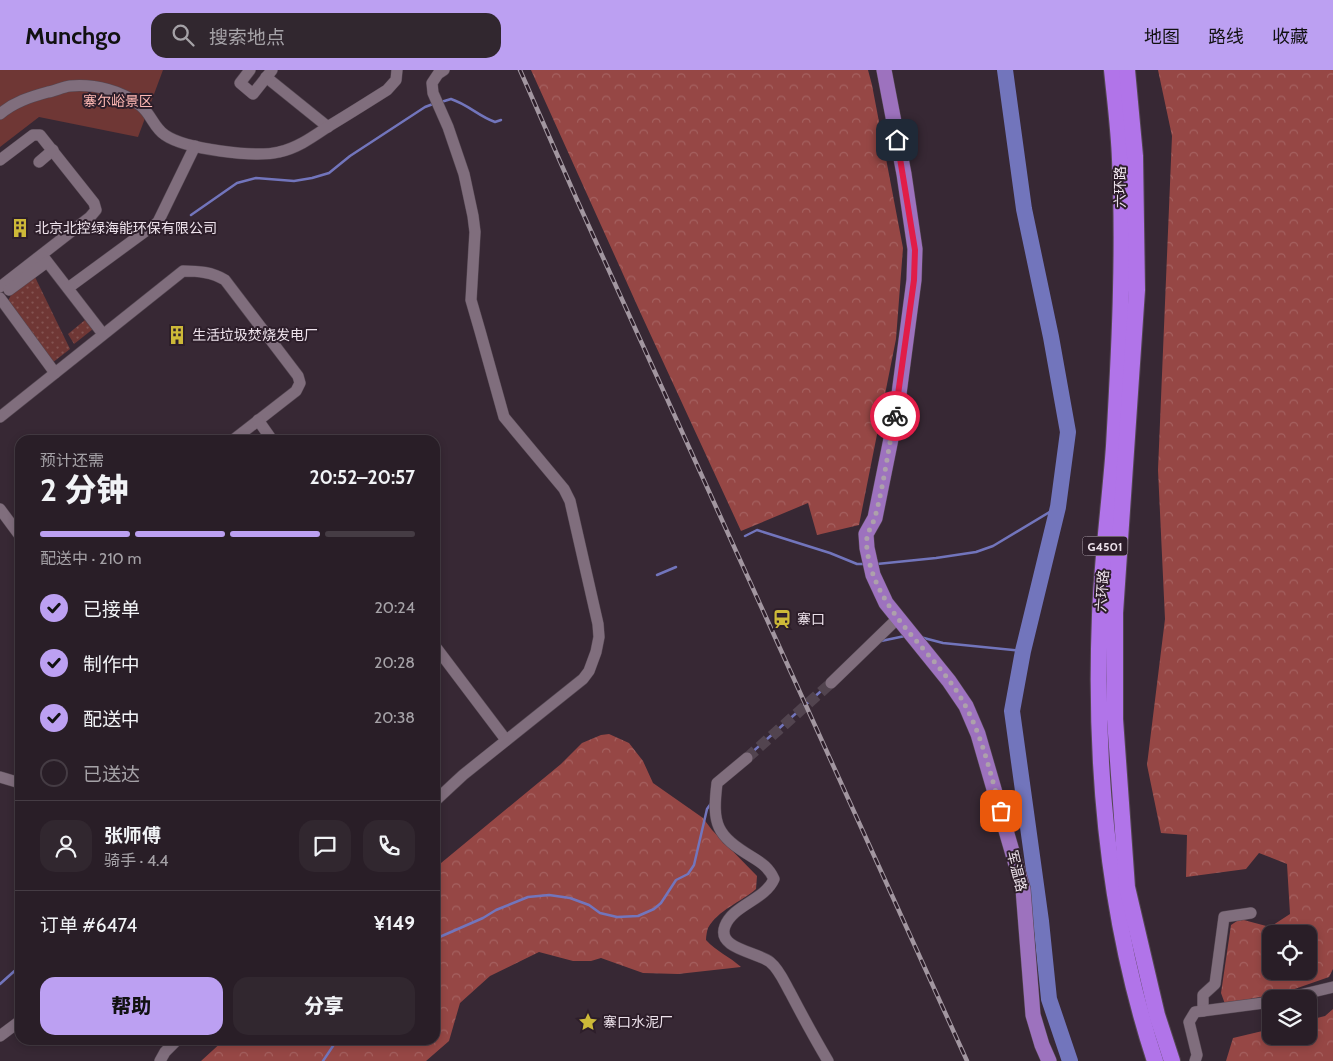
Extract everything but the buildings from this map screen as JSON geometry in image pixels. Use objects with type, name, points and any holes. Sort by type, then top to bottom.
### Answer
[{"type":"highway","name":"六环路","points":[[1112,70],[1120,159],[1121,290],[1114,445],[1100,614],[1099,720],[1104,808],[1114,891],[1126,959],[1141,1019],[1155,1061]]},
{"type":"highway","name":"六环路","points":[[1127,70],[1134,156],[1137,290],[1115,613],[1115,719],[1127,887],[1157,1015],[1172,1061]]},
{"type":"main road","name":"军温路","points":[[884,70],[915,250],[914,280],[897,409],[875,518],[866,534],[867,548],[873,575],[886,603],[954,687],[966,706],[978,734],[1023,889],[1033,1015],[1049,1061]]},
{"type":"street","points":[[250,70],[240,83],[253,94],[269,74],[328,127]]},
{"type":"street","points":[[0,114],[20,101],[34,95],[68,86],[89,86],[112,90],[141,106],[158,130],[165,136],[179,142],[237,153],[261,154],[279,152],[294,147],[328,127],[387,90],[396,80],[397,70]]},
{"type":"street","points":[[440,796],[463,775],[583,679],[589,671],[599,637],[598,624],[570,500],[564,489],[504,417],[471,300],[475,232],[473,216],[464,174],[433,93],[432,83],[438,74],[444,70]]},
{"type":"street","points":[[0,160],[33,135],[40,135],[94,203],[96,210],[0,297],[55,373]]},
{"type":"street","points":[[68,288],[158,222],[195,146]]},
{"type":"street","points":[[39,162],[53,150]]},
{"type":"street","points":[[44,258],[103,334]]},
{"type":"street","points":[[0,288],[44,258]]},
{"type":"street","points":[[0,416],[183,271],[197,271],[216,275],[225,280],[298,376],[300,383],[296,391],[238,435]]},
{"type":"street","points":[[258,420],[268,435]]},
{"type":"street","points":[[0,509],[15,529]]},
{"type":"street","points":[[831,683],[898,618]]},
{"type":"street","points":[[440,653],[506,740]]},
{"type":"street","points":[[746,758],[717,783],[714,808],[716,822],[724,837],[765,866],[774,879],[770,888],[729,919],[725,927],[725,936],[730,944],[772,963],[828,1061]]},
{"type":"street","points":[[0,777],[15,782]]},
{"type":"street","points":[[1203,1011],[1203,995],[1216,984],[1224,917],[1251,913]]},
{"type":"street","points":[[1317,991],[1333,987]]},
{"type":"street","points":[[1195,1061],[1197,1055],[1189,1022],[1195,1012],[1262,1003]]},
{"type":"street","points":[[0,1036],[15,1025]]},
{"type":"street","points":[[160,1061],[172,1045]]},
{"type":"green space","name":"寨尔峪景区","points":[[0,70],[163,70],[138,137],[39,117],[0,147]]},
{"type":"green space","points":[[531,70],[868,70],[903,248],[896,339],[859,525],[817,535],[808,503],[741,531]]},
{"type":"green space","points":[[1158,70],[1333,70],[1333,969],[1329,977],[1292,990],[1262,990],[1262,997],[1225,1004],[1221,993],[1231,925],[1240,919],[1262,925],[1262,980],[1317,980],[1317,925],[1273,925],[1290,914],[1287,864],[1259,853],[1246,869],[1186,877],[1187,835],[1161,833],[1147,765],[1165,619],[1158,470],[1172,136]]},
{"type":"green space","points":[[34,275],[70,349],[52,363],[8,301],[11,295]]},
{"type":"green space","points":[[85,320],[93,329],[74,344],[68,334]]},
{"type":"green space","points":[[609,734],[629,743],[643,761],[653,783],[703,818],[712,830],[757,876],[756,889],[724,911],[708,928],[706,940],[741,967],[678,974],[643,973],[601,958],[591,961],[573,961],[539,952],[490,976],[460,1003],[449,1041],[426,1061],[201,1061],[219,1045],[440,1045],[440,864],[561,764],[582,743],[601,735]]},
{"type":"green space","points":[[1333,1009],[1333,1061],[1226,1061],[1233,1038],[1262,1031],[1262,1045],[1317,1045],[1317,1018],[1325,1016]]},
{"type":"waterway","points":[[1005,70],[1024,209],[1051,337],[1068,432],[1058,507],[1023,651],[1012,711],[1041,921],[1049,999],[1070,1061]]},
{"type":"waterway","points":[[441,102],[451,99],[489,120],[495,122],[501,120]]},
{"type":"waterway","points":[[191,215],[237,183],[256,178],[294,181],[329,173],[350,156],[425,107],[433,104]]},
{"type":"waterway","points":[[877,564],[976,552],[993,546],[1058,507]]},
{"type":"waterway","points":[[745,536],[757,530],[830,553],[857,564],[866,564]]},
{"type":"waterway","points":[[657,575],[676,567]]},
{"type":"waterway","points":[[881,641],[905,636]]},
{"type":"waterway","points":[[920,637],[943,643],[1023,651]]},
{"type":"waterway","points":[[749,755],[829,684]]},
{"type":"waterway","points":[[440,937],[528,897],[549,895],[570,898],[589,905],[600,913],[617,917],[638,916],[654,909],[661,903],[676,880],[688,874],[694,865],[707,809],[712,802]]},
{"type":"waterway","points":[[0,984],[15,970]]},
{"type":"waterway","points":[[323,1061],[334,1045]]},
{"type":"tunnel","points":[[747,758],[831,683]]},
{"type":"railway","points":[[520,70],[967,1061]]},
{"type":"way so far","points":[[895,416],[875,518],[866,534],[873,575],[886,603],[949,681],[966,706],[978,734],[1001,811]]},
{"type":"place","name":"北京北控绿海能环保有限公司","points":[[20,228]]},
{"type":"place","name":"生活垃圾焚烧发电厂","points":[[177,335]]},
{"type":"place","name":"寨口","points":[[782,619]]},
{"type":"place","name":"寨口水泥厂","points":[[588,1022]]},
{"type":"route","points":[[895,416],[907,339],[914,280],[915,250],[897,140]]}]
